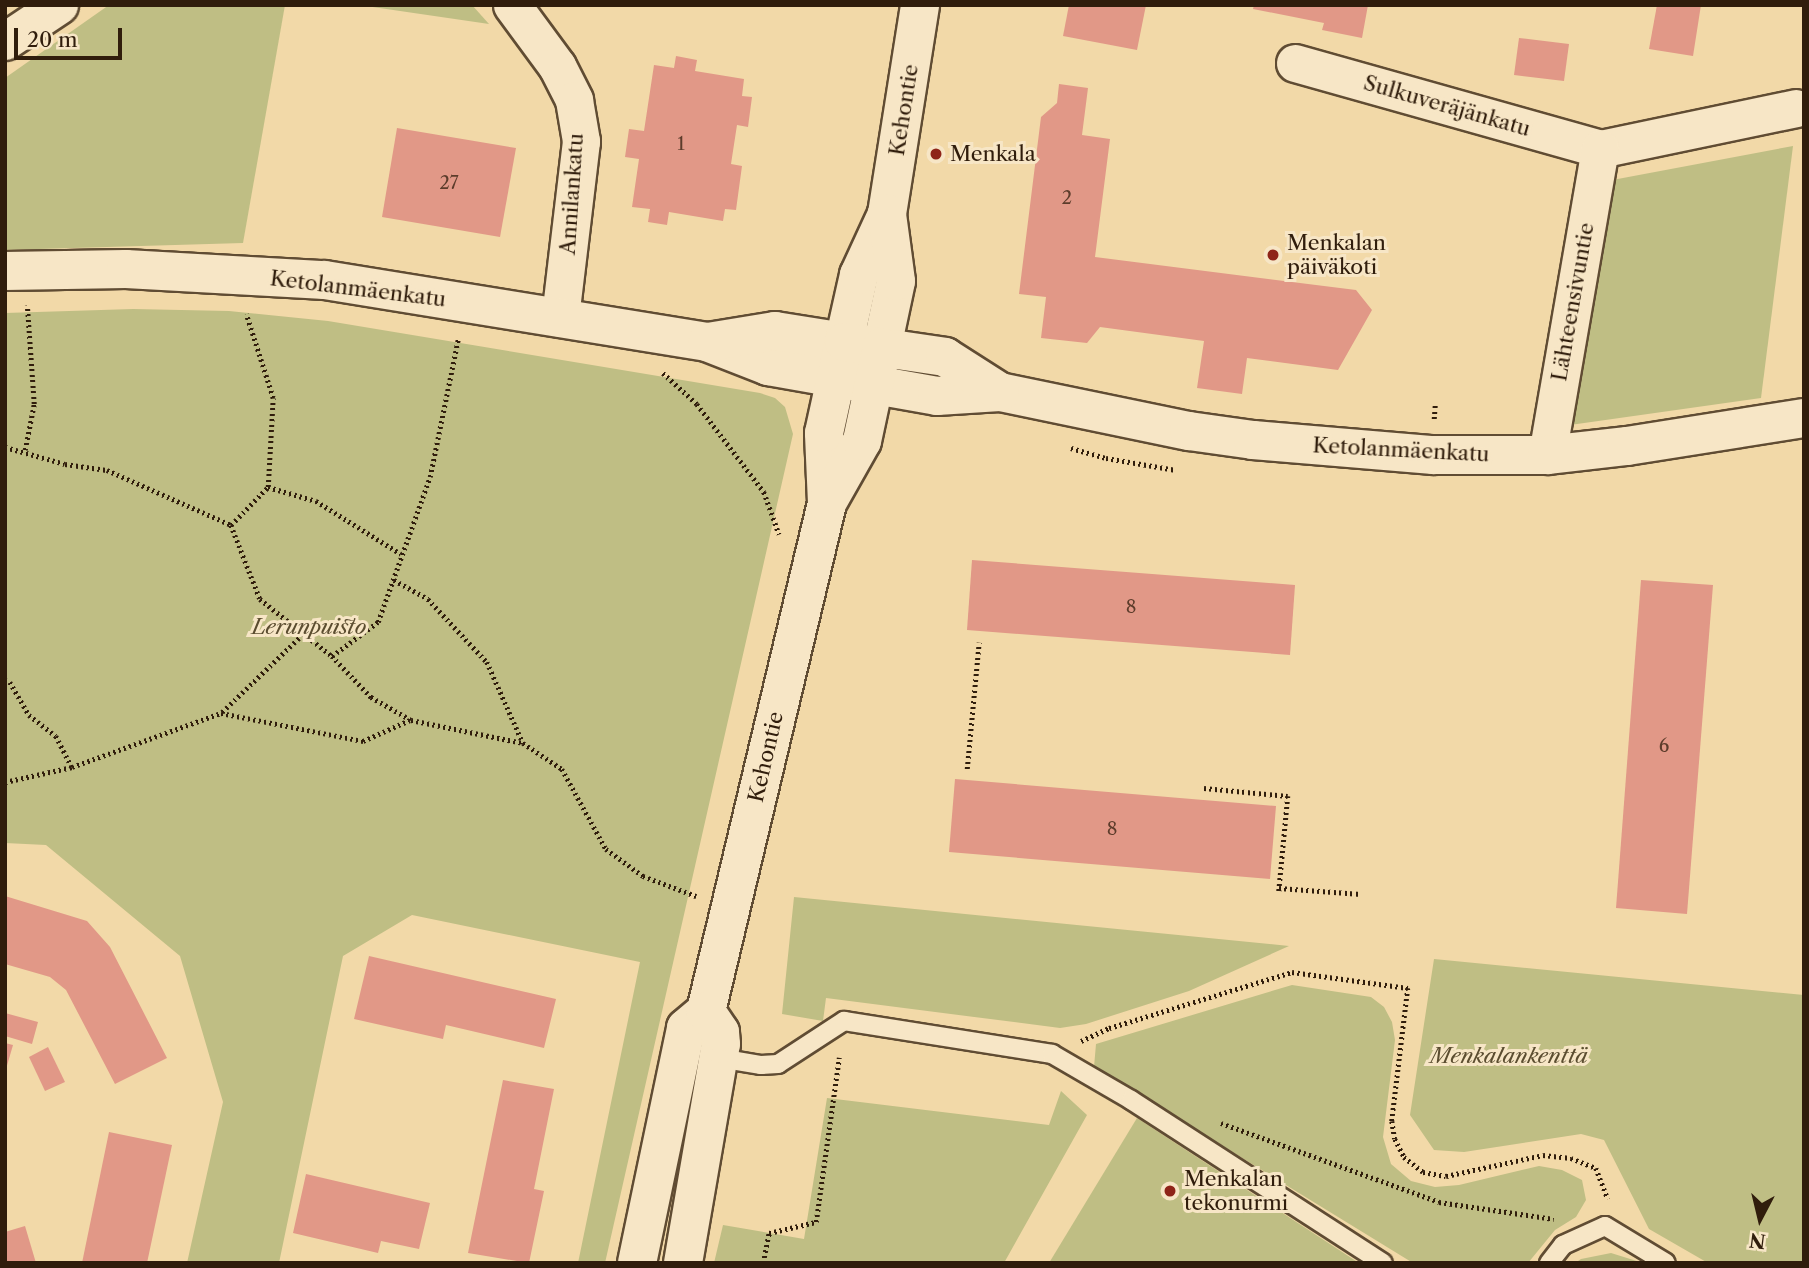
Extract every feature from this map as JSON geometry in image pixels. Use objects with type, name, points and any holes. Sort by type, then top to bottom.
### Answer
[{"type":"main road","name":"Kehontie","points":[[637,1263],[686,1028],[706,1011],[827,503],[824,433],[859,275],[887,214],[920,5]]},
{"type":"main road","name":"Kehontie","points":[[827,503],[862,441],[896,282],[887,214]]},
{"type":"main road","name":"Ketolanmäenkatu","points":[[16,285],[126,269],[315,279],[707,342],[768,366],[937,396],[1000,392],[1189,431],[1253,440],[1405,454],[1547,455],[1627,446],[1804,418]]},
{"type":"main road","name":"Ketolanmäenkatu","points":[[707,342],[775,331],[945,357],[1000,392]]},
{"type":"main road","points":[[683,1263],[719,1058],[720,1032],[706,1011]]},
{"type":"street","points":[[5,41],[59,5]]},
{"type":"street","name":"Annilankatu","points":[[512,5],[556,66],[574,100],[581,141],[560,318]]},
{"type":"street","name":"Sulkuveräjänkatu","points":[[1295,63],[1600,149]]},
{"type":"street","points":[[1600,149],[1797,107]]},
{"type":"street","name":"Lähteensivuntie","points":[[1547,455],[1600,149]]},
{"type":"lane","points":[[719,1058],[761,1065],[778,1064],[844,1021],[1052,1054],[1131,1100],[1383,1263]]},
{"type":"lane","points":[[1549,1263],[1563,1245],[1605,1226],[1666,1263]]},
{"type":"path","points":[[16,285],[34,404],[25,450]]},
{"type":"path","points":[[231,524],[268,487],[272,398],[245,312]]},
{"type":"path","points":[[332,656],[378,622],[430,477],[459,333]]},
{"type":"path","points":[[657,368],[697,404],[757,482],[764,492],[779,535]]},
{"type":"path","points":[[5,447],[25,450],[65,464],[107,470],[231,524],[260,599],[302,635],[332,656],[371,696],[411,720],[523,743],[562,769],[606,849],[643,876],[697,896]]},
{"type":"path","points":[[268,487],[316,502],[401,554]]},
{"type":"path","points":[[394,580],[428,599],[487,662],[523,743]]},
{"type":"path","points":[[5,782],[72,767],[221,713],[302,635]]},
{"type":"path","points":[[967,769],[979,643]]},
{"type":"path","points":[[5,680],[10,682],[29,715],[56,736],[72,767]]},
{"type":"path","points":[[221,713],[363,741],[411,720]]},
{"type":"path","points":[[1204,788],[1287,796],[1279,890],[1361,894]]},
{"type":"path","points":[[1052,1054],[1109,1028],[1292,972],[1408,988],[1392,1121],[1395,1139],[1404,1157],[1423,1172],[1446,1176],[1543,1155],[1571,1158],[1596,1168],[1609,1195],[1605,1226],[1439,1202],[1218,1122]]},
{"type":"path","points":[[763,1263],[769,1233],[816,1222],[844,1021]]},
{"type":"green space","points":[[109,5],[285,5],[243,243],[5,250],[5,78]]},
{"type":"green space","points":[[359,5],[472,5],[489,24]]},
{"type":"green space","points":[[1793,146],[1761,398],[1570,425],[1607,181]]},
{"type":"green space","name":"Lerunpuisto","points":[[133,309],[229,311],[328,321],[760,393],[775,398],[785,407],[793,434],[605,1263],[578,1263],[640,962],[412,915],[343,956],[279,1263],[187,1263],[223,1102],[180,956],[46,845],[5,843],[5,313]]},
{"type":"green space","points":[[794,897],[1289,946],[1189,991],[1086,1024],[1060,1028],[826,998],[823,1021],[782,1014]]},
{"type":"green space","name":"Menkalankenttä","points":[[1434,959],[1804,995],[1804,1263],[1708,1263],[1649,1229],[1604,1140],[1581,1134],[1464,1152],[1434,1150],[1410,1115]]},
{"type":"green space","points":[[1292,985],[1371,997],[1384,1007],[1392,1022],[1395,1040],[1383,1137],[1391,1164],[1411,1181],[1435,1187],[1459,1185],[1539,1166],[1562,1170],[1582,1180],[1586,1200],[1576,1217],[1555,1230],[1528,1263],[1413,1263],[1094,1067],[1096,1044]]},
{"type":"green space","points":[[1061,1091],[1087,1115],[1004,1263],[714,1263],[723,1225],[804,1239],[827,1098],[1049,1125]]},
{"type":"green space","name":"Menkalan tekonurmi","points":[[1137,1118],[1359,1263],[1049,1263]]},
{"type":"green space","points":[[1611,1253],[1643,1263],[1575,1263],[1581,1259]]},
{"type":"building","points":[[1069,5],[1146,5],[1137,50],[1063,36]]},
{"type":"building","points":[[1254,5],[1368,5],[1362,38],[1322,30],[1324,23],[1253,9]]},
{"type":"building","points":[[1657,5],[1701,5],[1693,56],[1649,49]]},
{"type":"building","points":[[1519,38],[1569,44],[1564,81],[1514,75]]},
{"type":"building","points":[[676,56],[697,60],[695,71],[744,79],[742,96],[752,97],[748,127],[737,125],[731,164],[742,166],[736,210],[725,209],[723,221],[669,212],[667,225],[648,222],[650,209],[632,207],[639,159],[625,157],[629,129],[644,131],[654,65],[674,68]]},
{"type":"building","name":"Menkalan päiväkoti","points":[[1059,84],[1088,88],[1082,135],[1110,139],[1095,257],[1356,290],[1372,310],[1338,370],[1247,358],[1242,394],[1197,388],[1204,341],[1100,327],[1087,343],[1041,338],[1046,297],[1019,294],[1041,117],[1057,103]]},
{"type":"building","points":[[397,128],[516,148],[500,237],[382,217]]},
{"type":"building","points":[[972,560],[1295,585],[1290,655],[967,630]]},
{"type":"building","points":[[1641,580],[1713,585],[1687,914],[1616,908]]},
{"type":"building","points":[[955,779],[1276,806],[1270,879],[949,852]]},
{"type":"building","points":[[5,896],[87,921],[110,947],[167,1058],[115,1084],[66,990],[50,977],[5,964]]},
{"type":"building","points":[[369,956],[556,999],[544,1048],[446,1025],[443,1039],[354,1019]]},
{"type":"building","points":[[5,1013],[38,1022],[32,1044],[5,1036]]},
{"type":"building","points":[[5,1043],[13,1045],[6,1069],[5,1069]]},
{"type":"building","points":[[48,1047],[65,1082],[45,1091],[29,1057]]},
{"type":"building","points":[[503,1080],[554,1089],[534,1189],[544,1191],[529,1263],[468,1253]]},
{"type":"building","points":[[109,1132],[172,1145],[147,1263],[82,1263]]},
{"type":"building","points":[[306,1174],[430,1203],[419,1249],[381,1241],[378,1253],[293,1233]]},
{"type":"building","points":[[25,1226],[36,1263],[5,1263],[5,1232]]},
{"type":"place","name":"Menkala","points":[[936,154]]},
{"type":"place","name":"Menkalan päiväkoti","points":[[1273,255]]},
{"type":"place","name":"Menkalan tekonurmi","points":[[1170,1191]]}]
